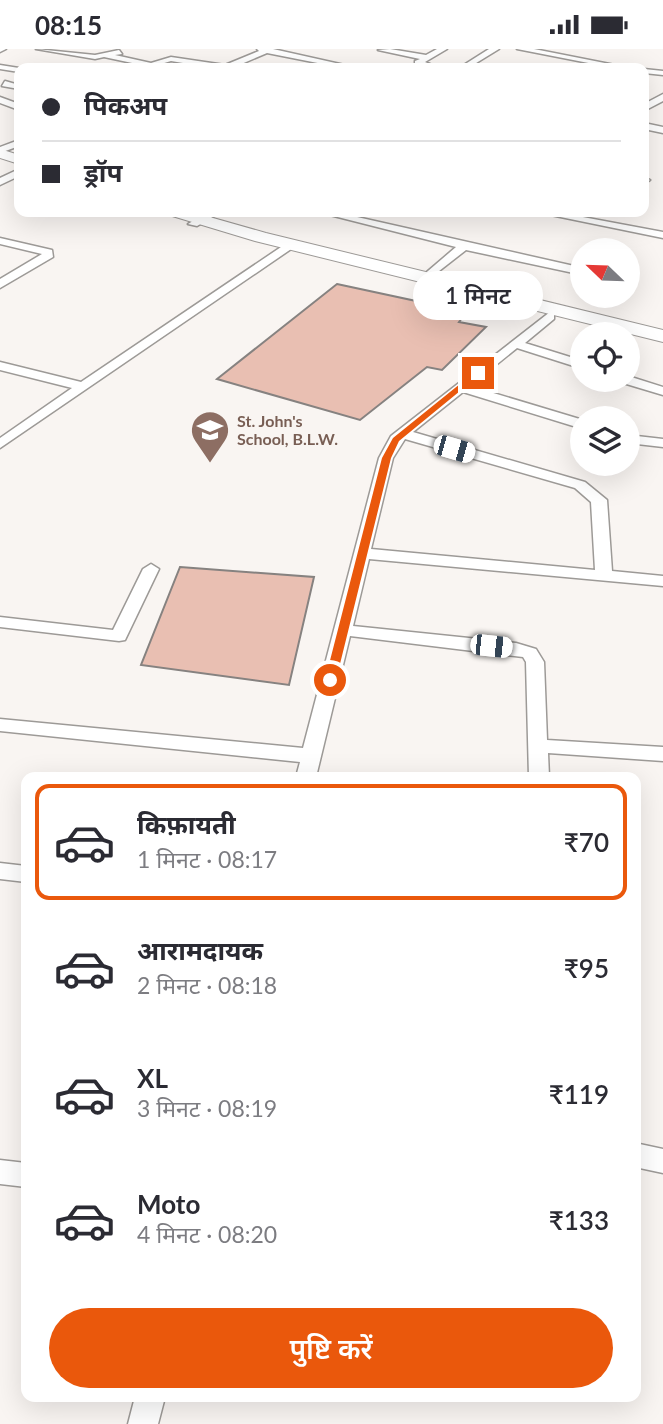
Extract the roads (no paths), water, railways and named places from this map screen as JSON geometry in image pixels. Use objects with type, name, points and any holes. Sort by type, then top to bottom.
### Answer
[{"type":"main road","points":[[204,219],[287,247],[574,322]]},
{"type":"main road","points":[[287,247],[663,336]]},
{"type":"main road","points":[[640,339],[663,345]]},
{"type":"street","points":[[40,49],[95,57],[126,49]]},
{"type":"street","points":[[236,63],[265,49],[331,63]]},
{"type":"street","points":[[419,63],[443,49]]},
{"type":"street","points":[[471,63],[495,49]]},
{"type":"street","points":[[521,49],[598,63]]},
{"type":"street","points":[[382,50],[425,57]]},
{"type":"street","points":[[107,56],[132,63]]},
{"type":"street","points":[[159,63],[171,59],[195,63]]},
{"type":"street","points":[[5,84],[14,86]]},
{"type":"street","points":[[344,217],[570,269]]},
{"type":"street","points":[[572,217],[663,235]]},
{"type":"street","points":[[607,225],[614,217]]},
{"type":"street","points":[[0,241],[48,252],[47,257],[0,284]]},
{"type":"street","points":[[425,279],[464,246]]},
{"type":"street","points":[[0,444],[287,247]]},
{"type":"street","points":[[307,772],[386,458],[396,439],[550,316]]},
{"type":"street","points":[[516,344],[570,361]]},
{"type":"street","points":[[0,366],[83,387]]},
{"type":"street","points":[[640,384],[663,391]]},
{"type":"street","points":[[459,387],[570,421]]},
{"type":"street","points":[[403,434],[580,485],[591,491],[599,500],[604,575]]},
{"type":"street","points":[[640,440],[663,443]]},
{"type":"street","points":[[362,554],[663,581]]},
{"type":"street","points":[[0,622],[119,636],[152,569]]},
{"type":"street","points":[[343,630],[516,649],[530,653],[535,662],[539,772]]},
{"type":"street","points":[[0,725],[311,756]]},
{"type":"street","points":[[536,746],[663,754]]},
{"type":"street","points":[[0,871],[21,873]]},
{"type":"street","points":[[641,1156],[663,1160]]},
{"type":"street","points":[[0,1172],[21,1174]]},
{"type":"street","points":[[143,1424],[149,1402]]},
{"type":"place","name":"St. John's School, B.L.W.","points":[[210,464]]}]
